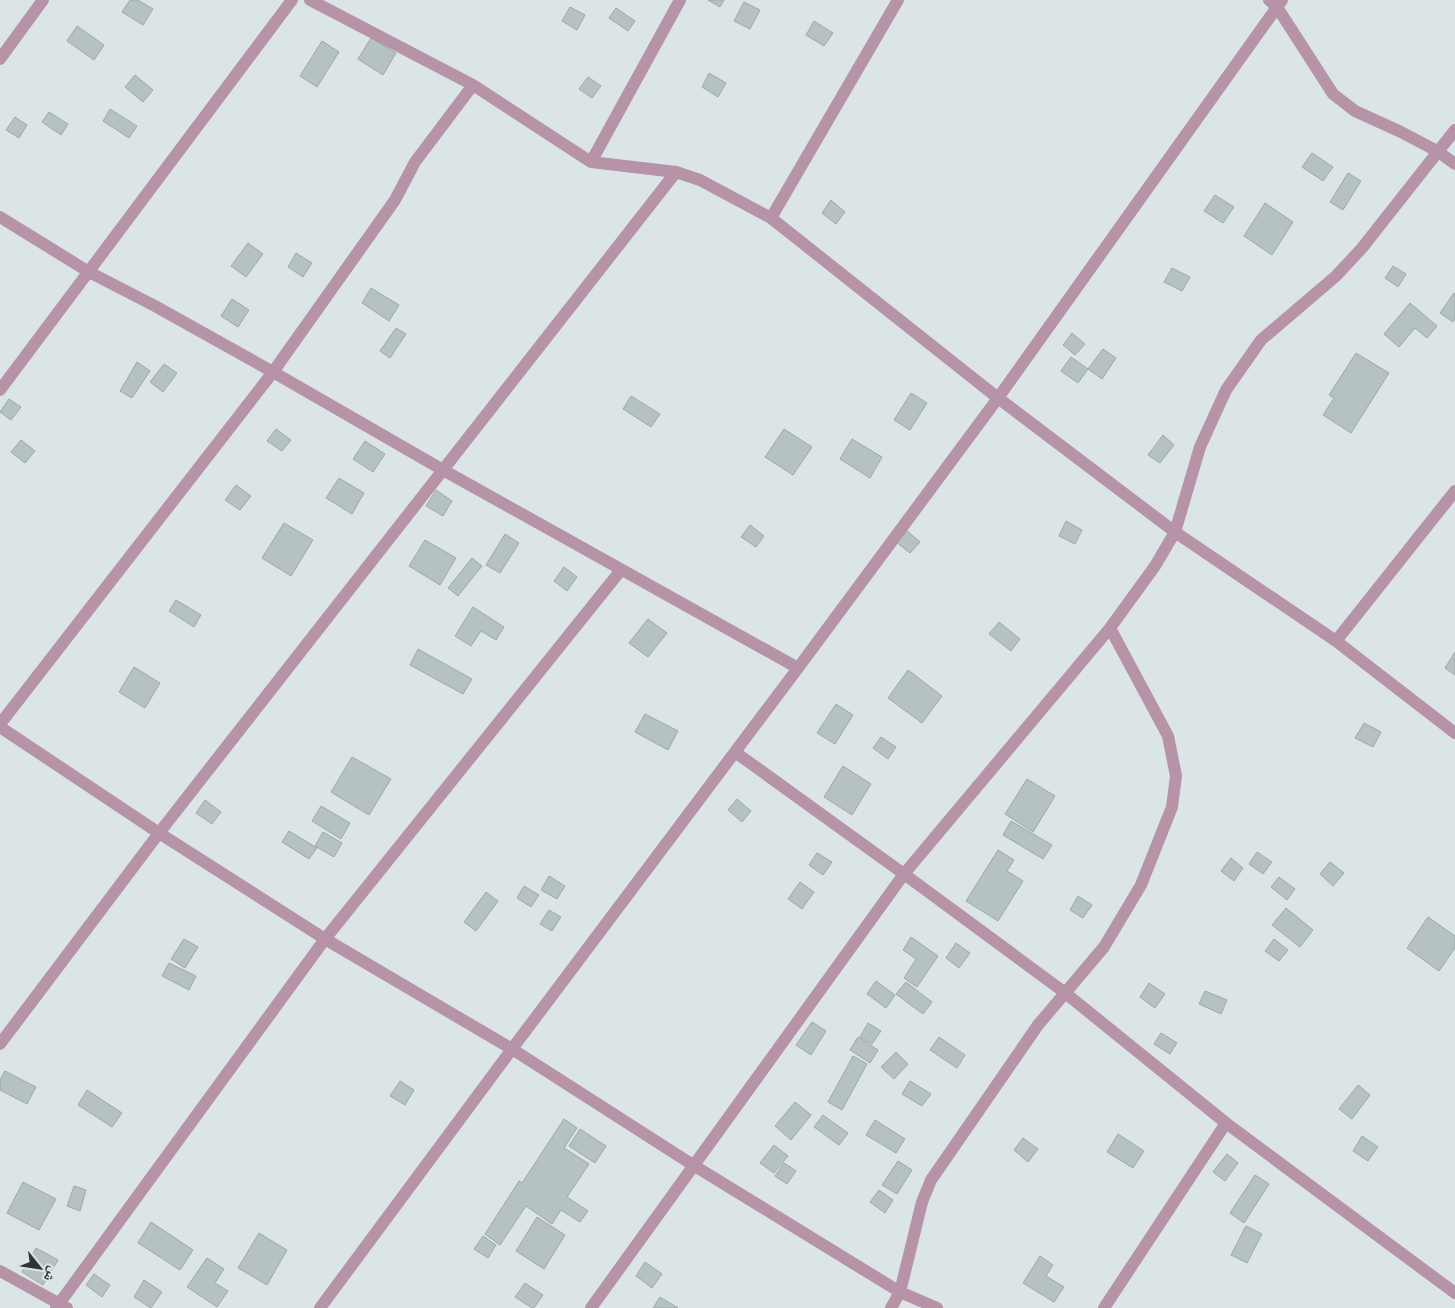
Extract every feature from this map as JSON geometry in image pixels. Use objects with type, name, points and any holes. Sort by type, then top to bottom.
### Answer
[{"type":"street","points":[[0,59],[43,0]]},
{"type":"street","points":[[0,390],[292,0]]},
{"type":"street","points":[[310,0],[473,85],[591,162],[676,172],[700,180],[771,218],[998,398],[1175,532],[1336,640],[1455,733]]},
{"type":"street","points":[[591,162],[680,0]]},
{"type":"street","points":[[771,218],[898,0]]},
{"type":"street","points":[[320,1308],[998,398],[1276,2],[1333,94],[1355,111],[1437,151],[1455,164]]},
{"type":"street","points":[[473,85],[415,162],[394,200],[273,372],[0,725],[159,834],[325,939],[512,1049],[693,1165],[900,1292],[937,1308]]},
{"type":"street","points":[[591,1308],[904,874],[1110,628],[1155,566],[1175,532],[1200,447],[1226,390],[1261,340],[1336,276],[1362,248],[1455,130]]},
{"type":"street","points":[[0,1044],[159,834],[676,172]]},
{"type":"street","points":[[0,217],[89,272],[155,306],[443,470],[798,668]]},
{"type":"street","points":[[1336,640],[1455,491]]},
{"type":"street","points":[[0,1271],[60,1307],[325,939],[621,570]]},
{"type":"street","points":[[891,1308],[900,1292],[922,1202],[931,1180],[1038,1025],[1104,947],[1141,885],[1172,808],[1176,776],[1168,736],[1110,628]]},
{"type":"street","points":[[735,752],[1064,992],[1226,1123],[1455,1293]]},
{"type":"street","points":[[1104,1308],[1226,1123]]},
{"type":"building","points":[[130,0],[138,0],[153,9],[143,25],[122,12]]},
{"type":"building","points":[[708,0],[724,0],[720,7]]},
{"type":"building","points":[[744,2],[760,10],[750,29],[734,21]]},
{"type":"building","points":[[570,7],[585,15],[577,30],[562,21]]},
{"type":"building","points":[[616,8],[635,21],[628,31],[609,18]]},
{"type":"building","points":[[814,21],[833,33],[824,46],[806,35]]},
{"type":"building","points":[[77,26],[104,45],[94,60],[67,41]]},
{"type":"building","points":[[371,38],[396,53],[383,75],[358,59]]},
{"type":"building","points":[[322,41],[339,52],[317,87],[300,76]]},
{"type":"building","points":[[709,73],[726,83],[718,97],[702,87]]},
{"type":"building","points":[[135,75],[153,90],[143,102],[125,87]]},
{"type":"building","points":[[588,77],[601,86],[592,98],[579,89]]},
{"type":"building","points":[[110,109],[137,126],[129,138],[103,121]]},
{"type":"building","points":[[49,112],[68,124],[61,135],[42,122]]},
{"type":"building","points":[[15,117],[27,125],[19,138],[6,130]]},
{"type":"building","points":[[1312,153],[1333,167],[1323,181],[1302,167]]},
{"type":"building","points":[[1348,173],[1361,181],[1343,210],[1330,202]]},
{"type":"building","points":[[1215,195],[1234,207],[1223,223],[1204,211]]},
{"type":"building","points":[[831,200],[845,212],[836,224],[822,213]]},
{"type":"building","points":[[1265,203],[1293,222],[1272,255],[1244,236]]},
{"type":"building","points":[[248,243],[263,254],[246,277],[231,266]]},
{"type":"building","points":[[296,253],[312,263],[303,277],[288,267]]},
{"type":"building","points":[[1393,266],[1406,274],[1398,287],[1385,278]]},
{"type":"building","points":[[1172,268],[1190,277],[1182,291],[1164,282]]},
{"type":"building","points":[[371,288],[399,305],[389,321],[362,303]]},
{"type":"building","points":[[1454,293],[1455,319],[1453,322],[1440,313]]},
{"type":"building","points":[[232,299],[249,310],[238,327],[221,316]]},
{"type":"building","points":[[1410,303],[1437,326],[1427,338],[1415,328],[1399,347],[1384,334]]},
{"type":"building","points":[[396,328],[406,334],[390,358],[380,351]]},
{"type":"building","points":[[1072,333],[1085,344],[1075,355],[1063,345]]},
{"type":"building","points":[[1103,349],[1116,358],[1102,379],[1088,369]]},
{"type":"building","points":[[1356,353],[1389,373],[1351,433],[1323,415],[1334,398],[1329,395]]},
{"type":"building","points":[[1071,357],[1088,369],[1078,383],[1061,371]]},
{"type":"building","points":[[137,362],[150,371],[132,398],[120,391]]},
{"type":"building","points":[[164,364],[177,373],[163,392],[150,382]]},
{"type":"building","points":[[911,393],[927,403],[910,430],[894,420]]},
{"type":"building","points":[[631,396],[660,414],[651,427],[623,409]]},
{"type":"building","points":[[9,399],[21,407],[11,420],[0,412]]},
{"type":"building","points":[[276,429],[291,440],[282,451],[267,441]]},
{"type":"building","points":[[784,429],[812,447],[793,475],[765,457]]},
{"type":"building","points":[[1163,435],[1174,445],[1160,463],[1148,455]]},
{"type":"building","points":[[852,439],[882,457],[870,478],[840,459]]},
{"type":"building","points":[[21,440],[35,451],[25,463],[11,452]]},
{"type":"building","points":[[365,441],[385,454],[373,472],[353,459]]},
{"type":"building","points":[[339,478],[364,493],[352,514],[326,498]]},
{"type":"building","points":[[236,485],[251,496],[240,510],[225,500]]},
{"type":"building","points":[[436,490],[452,501],[443,516],[426,506]]},
{"type":"building","points":[[1066,521],[1082,530],[1075,544],[1059,536]]},
{"type":"building","points":[[284,523],[313,540],[291,576],[262,558]]},
{"type":"building","points":[[750,525],[764,536],[756,547],[741,537]]},
{"type":"building","points":[[906,530],[920,542],[910,553],[896,542]]},
{"type":"building","points":[[505,534],[519,543],[500,573],[486,565]]},
{"type":"building","points":[[425,540],[456,558],[440,585],[409,566]]},
{"type":"building","points":[[472,558],[482,566],[458,596],[448,588]]},
{"type":"building","points":[[564,567],[577,577],[567,591],[554,581]]},
{"type":"building","points":[[176,600],[201,615],[194,627],[169,611]]},
{"type":"building","points":[[473,607],[504,627],[496,640],[481,631],[471,646],[455,636]]},
{"type":"building","points":[[648,619],[667,633],[648,657],[629,643]]},
{"type":"building","points":[[999,622],[1020,639],[1011,651],[989,634]]},
{"type":"building","points":[[418,649],[472,679],[463,694],[410,665]]},
{"type":"building","points":[[1455,652],[1455,675],[1445,668]]},
{"type":"building","points":[[134,667],[160,683],[145,708],[119,692]]},
{"type":"building","points":[[908,670],[942,696],[922,723],[888,698]]},
{"type":"building","points":[[836,704],[853,715],[835,744],[817,733]]},
{"type":"building","points":[[645,714],[678,731],[668,750],[635,732]]},
{"type":"building","points":[[1364,723],[1381,732],[1373,747],[1355,738]]},
{"type":"building","points":[[881,737],[896,747],[888,759],[873,748]]},
{"type":"building","points":[[352,757],[391,779],[369,815],[331,792]]},
{"type":"building","points":[[843,766],[871,784],[852,815],[824,797]]},
{"type":"building","points":[[1027,779],[1055,796],[1033,832],[1005,814]]},
{"type":"building","points":[[737,799],[751,811],[742,822],[728,810]]},
{"type":"building","points":[[205,800],[221,812],[212,824],[196,813]]},
{"type":"building","points":[[321,806],[350,823],[341,839],[312,821]]},
{"type":"building","points":[[1011,821],[1052,845],[1043,859],[1003,835]]},
{"type":"building","points":[[289,831],[317,848],[309,859],[282,842]]},
{"type":"building","points":[[323,832],[342,843],[334,857],[315,846]]},
{"type":"building","points":[[998,850],[1014,860],[1007,871],[1023,881],[998,921],[966,901]]},
{"type":"building","points":[[1257,852],[1272,862],[1263,874],[1249,864]]},
{"type":"building","points":[[817,853],[832,862],[823,875],[809,865]]},
{"type":"building","points":[[1231,858],[1243,868],[1234,881],[1221,871]]},
{"type":"building","points":[[1330,862],[1344,873],[1333,886],[1320,874]]},
{"type":"building","points":[[549,876],[565,886],[557,899],[541,890]]},
{"type":"building","points":[[1279,877],[1295,889],[1287,900],[1271,887]]},
{"type":"building","points":[[800,882],[814,892],[802,909],[788,899]]},
{"type":"building","points":[[524,886],[539,895],[531,907],[517,898]]},
{"type":"building","points":[[486,892],[498,901],[476,931],[464,922]]},
{"type":"building","points":[[1078,896],[1092,905],[1083,918],[1070,910]]},
{"type":"building","points":[[1286,908],[1313,930],[1300,947],[1272,925]]},
{"type":"building","points":[[549,910],[561,917],[552,931],[540,924]]},
{"type":"building","points":[[1428,917],[1455,936],[1455,948],[1439,971],[1407,948]]},
{"type":"building","points":[[911,937],[938,956],[917,987],[904,978],[916,959],[903,950]]},
{"type":"building","points":[[184,939],[198,947],[185,968],[171,959]]},
{"type":"building","points":[[1274,939],[1288,950],[1279,961],[1265,951]]},
{"type":"building","points":[[956,943],[970,953],[959,968],[946,958]]},
{"type":"building","points":[[169,963],[196,976],[189,990],[162,976]]},
{"type":"building","points":[[876,981],[895,995],[886,1008],[867,994]]},
{"type":"building","points":[[906,982],[932,1002],[923,1014],[896,994]]},
{"type":"building","points":[[1149,983],[1165,994],[1155,1008],[1140,997]]},
{"type":"building","points":[[1205,991],[1227,1000],[1221,1014],[1199,1004]]},
{"type":"building","points":[[812,1022],[826,1031],[811,1055],[796,1045]]},
{"type":"building","points":[[868,1023],[881,1031],[872,1044],[860,1037]]},
{"type":"building","points":[[1161,1033],[1177,1043],[1170,1054],[1154,1044]]},
{"type":"building","points":[[858,1037],[878,1050],[870,1063],[850,1050]]},
{"type":"building","points":[[939,1037],[965,1055],[957,1068],[930,1050]]},
{"type":"building","points":[[896,1052],[908,1064],[894,1079],[881,1067]]},
{"type":"building","points":[[853,1056],[867,1064],[842,1110],[828,1102]]},
{"type":"building","points":[[5,1071],[36,1087],[27,1104],[0,1090],[0,1080]]},
{"type":"building","points":[[400,1081],[414,1090],[405,1105],[390,1096]]},
{"type":"building","points":[[910,1081],[931,1094],[922,1106],[902,1094]]},
{"type":"building","points":[[1358,1085],[1370,1095],[1352,1119],[1339,1109]]},
{"type":"building","points":[[87,1090],[122,1113],[112,1127],[78,1105]]},
{"type":"building","points":[[795,1102],[811,1115],[791,1140],[775,1126]]},
{"type":"building","points":[[823,1115],[848,1133],[839,1145],[814,1127]]},
{"type":"building","points":[[564,1119],[577,1128],[564,1148],[589,1164],[567,1197],[588,1211],[580,1222],[561,1210],[552,1224],[526,1206],[500,1245],[485,1234],[519,1181],[522,1183]]},
{"type":"building","points":[[875,1120],[905,1139],[896,1153],[866,1135]]},
{"type":"building","points":[[580,1129],[606,1146],[595,1163],[569,1146]]},
{"type":"building","points":[[1118,1134],[1144,1151],[1133,1168],[1107,1152]]},
{"type":"building","points":[[1362,1136],[1378,1147],[1368,1161],[1353,1151]]},
{"type":"building","points":[[1023,1138],[1038,1149],[1028,1162],[1014,1150]]},
{"type":"building","points":[[774,1145],[788,1156],[774,1173],[760,1163]]},
{"type":"building","points":[[1227,1154],[1238,1163],[1225,1181],[1213,1172]]},
{"type":"building","points":[[898,1161],[912,1170],[897,1194],[882,1185]]},
{"type":"building","points":[[784,1163],[796,1171],[787,1184],[775,1176]]},
{"type":"building","points":[[1255,1175],[1269,1184],[1244,1223],[1230,1213]]},
{"type":"building","points":[[23,1182],[56,1199],[39,1230],[7,1213]]},
{"type":"building","points":[[74,1186],[86,1190],[80,1211],[67,1206]]},
{"type":"building","points":[[879,1190],[893,1200],[885,1213],[870,1202]]},
{"type":"building","points":[[537,1217],[565,1235],[544,1269],[516,1251]]},
{"type":"building","points":[[151,1222],[193,1250],[180,1270],[138,1243]]},
{"type":"building","points":[[1246,1226],[1262,1234],[1247,1263],[1231,1255]]},
{"type":"building","points":[[259,1233],[287,1250],[267,1285],[238,1268]]},
{"type":"building","points":[[483,1236],[496,1245],[488,1258],[474,1249]]},
{"type":"building","points":[[36,1248],[58,1260],[43,1285],[22,1272]]},
{"type":"building","points":[[1040,1256],[1053,1265],[1046,1276],[1064,1287],[1054,1302],[1023,1283]]},
{"type":"building","points":[[207,1258],[224,1269],[215,1283],[228,1291],[217,1307],[187,1287]]},
{"type":"building","points":[[645,1262],[662,1274],[652,1288],[636,1276]]},
{"type":"building","points":[[94,1274],[110,1285],[102,1297],[86,1285]]},
{"type":"building","points":[[144,1280],[162,1292],[151,1308],[134,1297]]},
{"type":"building","points":[[525,1283],[543,1295],[534,1308],[515,1297]]},
{"type":"building","points":[[660,1297],[678,1308],[653,1308]]}]
